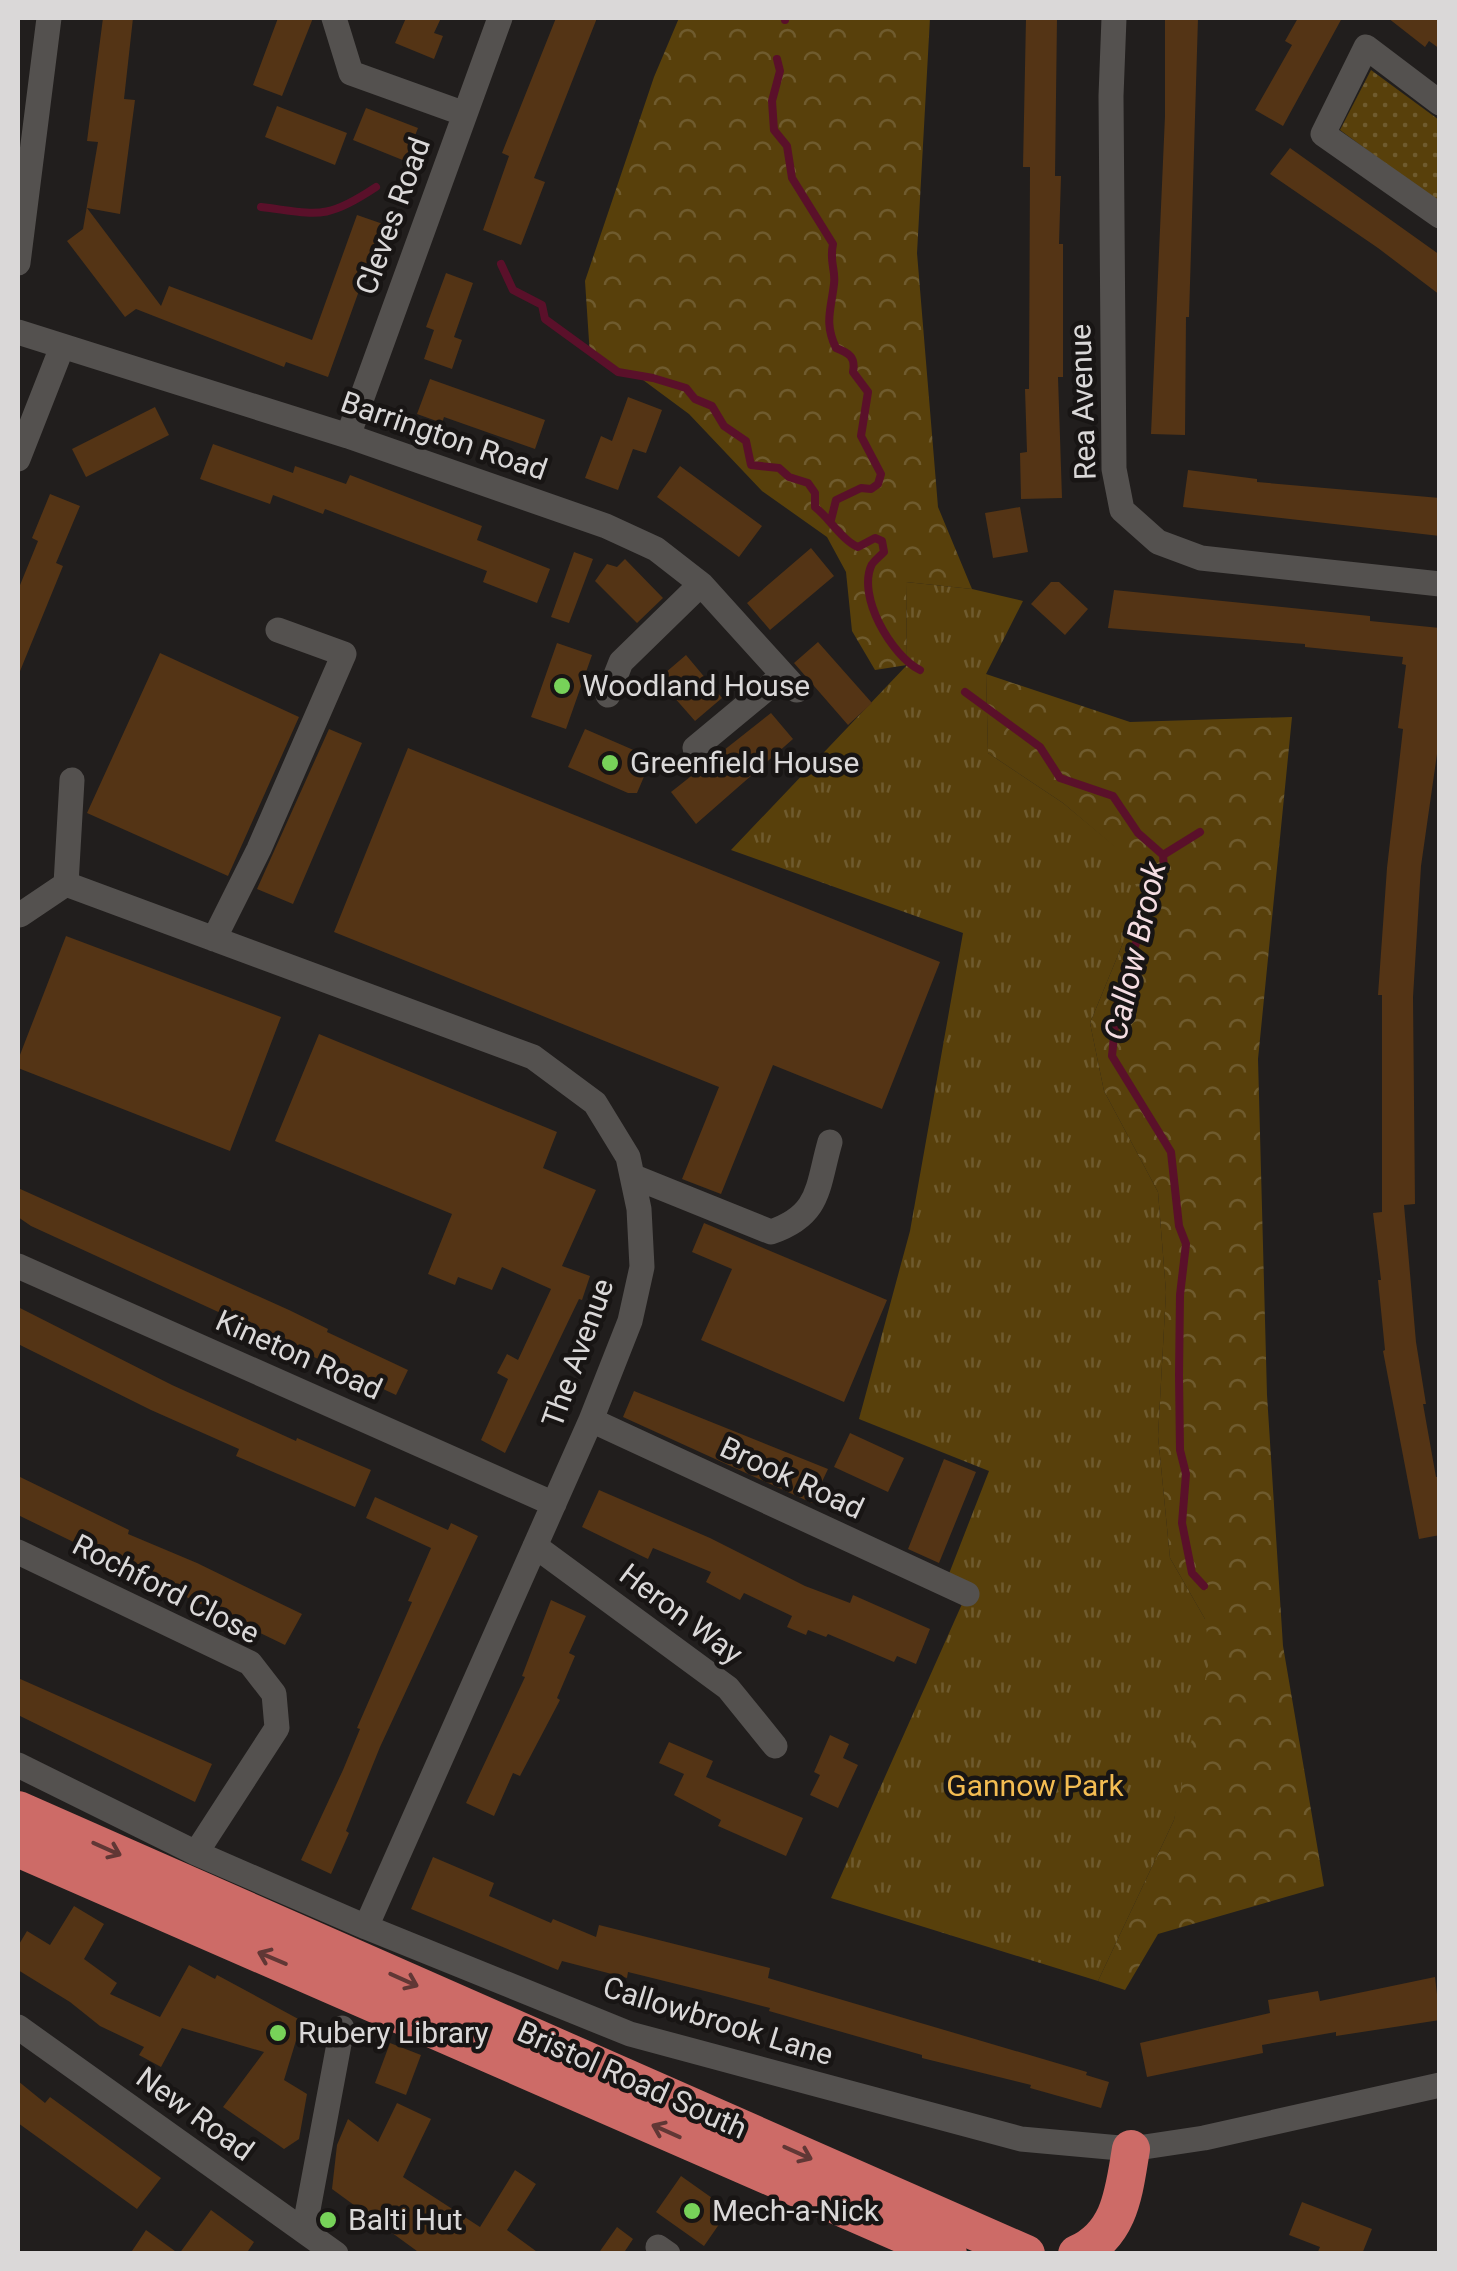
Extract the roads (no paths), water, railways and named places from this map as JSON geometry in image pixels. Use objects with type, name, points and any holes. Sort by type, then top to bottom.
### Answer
[{"type":"highway","name":"Bristol Road South","points":[[18,1810],[1026,2254]]},
{"type":"highway","name":"Bristol Road South","points":[[18,1848],[948,2254]]},
{"type":"highway","points":[[1126,2254],[1121,2206],[1132,2149]]},
{"type":"highway","points":[[1078,2254],[1106,2232],[1121,2206]]},
{"type":"highway","points":[[988,2234],[1040,2254]]},
{"type":"street","points":[[18,263],[48,18]]},
{"type":"street","points":[[334,18],[350,73],[465,114]]},
{"type":"street","name":"Cleves Road","points":[[348,436],[500,18]]},
{"type":"street","name":"Rea Avenue","points":[[1114,18],[1110,96],[1114,468],[1122,510],[1158,542],[1201,558],[1440,584]]},
{"type":"street","points":[[1440,103],[1366,47],[1323,134],[1440,216]]},
{"type":"street","name":"Barrington Road","points":[[18,332],[348,436],[606,526],[656,549],[700,584],[790,683],[695,748]]},
{"type":"street","points":[[18,459],[62,347]]},
{"type":"street","points":[[608,695],[622,662],[700,584]]},
{"type":"street","points":[[214,938],[259,849],[344,654],[278,630]]},
{"type":"street","points":[[20,915],[66,884],[72,780]]},
{"type":"street","name":"The Avenue","points":[[66,884],[533,1057],[595,1103],[628,1156],[640,1209],[642,1268],[630,1321],[554,1504],[366,1927]]},
{"type":"street","points":[[632,1176],[771,1232],[791,1225],[810,1210],[830,1142]]},
{"type":"street","name":"Kineton Road","points":[[18,1266],[554,1504]]},
{"type":"street","name":"Brook Road","points":[[590,1420],[967,1594]]},
{"type":"street","name":"Heron Way","points":[[535,1546],[728,1688],[775,1746]]},
{"type":"street","name":"Rochford Close","points":[[18,1552],[250,1663],[274,1694],[276,1728],[196,1853]]},
{"type":"street","name":"Callowbrook Lane","points":[[18,1765],[196,1853],[630,2034],[1021,2139],[1132,2149],[1204,2138],[1440,2085]]},
{"type":"street","name":"New Road","points":[[18,2027],[336,2254]]},
{"type":"street","points":[[304,2232],[342,2028]]},
{"type":"waterway","points":[[777,59],[780,71],[772,101],[774,130],[787,146],[792,178],[833,244],[830,331],[836,348],[852,359],[853,372],[868,392],[861,436],[881,474],[878,484],[871,489],[861,488],[836,500],[831,520]]},
{"type":"waterway","points":[[261,207],[321,212],[345,205],[376,187]]},
{"type":"waterway","points":[[501,264],[513,290],[542,305],[545,319],[618,372],[686,388],[695,399],[712,406],[724,426],[746,441],[751,465],[779,468],[789,477],[808,483],[815,493],[815,507],[852,544],[858,547],[875,538],[882,541],[884,552],[872,564],[868,577],[873,608],[888,639],[920,670]]},
{"type":"waterway","name":"Callow Brook","points":[[965,692],[1040,747],[1060,778],[1113,796],[1138,833],[1163,855],[1164,868],[1126,970],[1117,1006],[1112,1056],[1171,1152],[1179,1226],[1186,1244],[1180,1295],[1180,1450],[1186,1474],[1182,1523],[1192,1573],[1204,1586]]},
{"type":"waterway","points":[[1163,855],[1200,832]]},
{"type":"place","name":"Woodland House","points":[[562,686]]},
{"type":"place","name":"Greenfield House","points":[[610,763]]},
{"type":"place","name":"Rubery Library","points":[[278,2033]]},
{"type":"place","name":"Mech-a-Nick","points":[[692,2211]]},
{"type":"place","name":"Balti Hut","points":[[328,2220]]},
{"type":"park label","name":"Gannow Park","points":[[1035,1786]]}]
